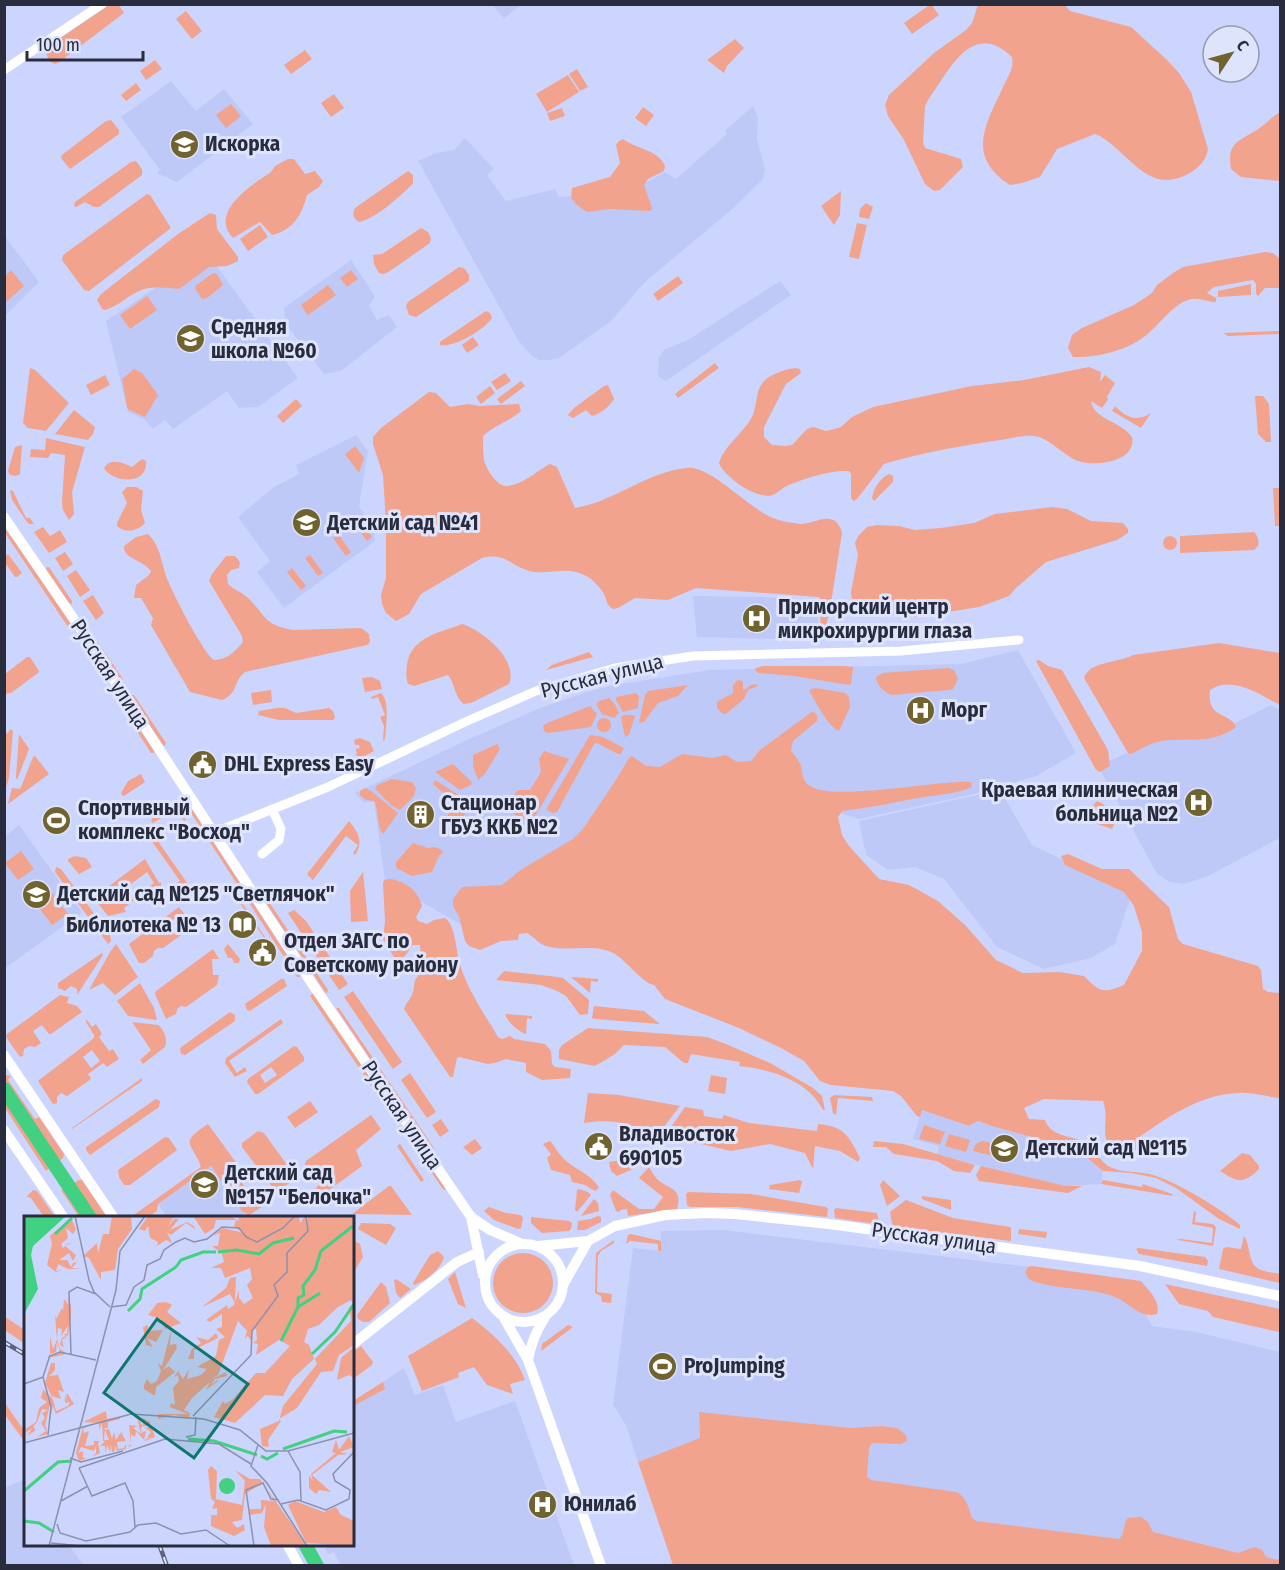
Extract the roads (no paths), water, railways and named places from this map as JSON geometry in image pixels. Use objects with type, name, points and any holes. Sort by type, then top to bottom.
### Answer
[{"type":"main road","name":"Русская улица","points":[[4,517],[84,634],[316,990],[471,1217],[490,1230],[520,1243]]},
{"type":"main road","points":[[4,1055],[113,1216]]},
{"type":"main road","points":[[4,1130],[63,1216]]},
{"type":"main road","name":"Русская улица","points":[[538,1246],[588,1241],[615,1226],[665,1215],[707,1212],[755,1215],[1140,1266],[1281,1296]]},
{"type":"main road","name":"Русская улица","points":[[471,1217],[484,1278]]},
{"type":"main road","points":[[528,1360],[536,1330],[559,1301],[563,1286],[588,1241]]},
{"type":"main road","points":[[563,1286],[562,1272],[555,1260],[538,1246],[520,1243],[505,1249],[493,1258],[484,1278],[485,1294],[504,1318],[528,1360],[601,1566]]},
{"type":"main road","points":[[354,1343],[457,1262],[479,1252]]},
{"type":"main road","points":[[504,1318],[527,1323],[546,1316]]},
{"type":"main road","points":[[288,1546],[299,1566]]},
{"type":"street","points":[[4,70],[102,4]]},
{"type":"street","name":"Русская улица","points":[[213,833],[350,777],[456,726],[536,691],[581,676],[620,667],[693,656],[901,651],[1019,640]]},
{"type":"street","points":[[262,854],[279,840],[281,829],[272,809]]},
{"type":"waterway","points":[[4,1089],[89,1216]]},
{"type":"waterway","points":[[306,1546],[317,1566]]},
{"type":"railway","points":[[4,1342],[24,1354]]},
{"type":"railway","points":[[160,1546],[167,1566]]},
{"type":"place","name":"Искорка","points":[[184,144]]},
{"type":"place","name":"Средняя школа №60","points":[[190,339]]},
{"type":"place","name":"Детский сад №41","points":[[306,523]]},
{"type":"place","name":"Приморский центр микрохирургии глаза","points":[[757,619]]},
{"type":"place","name":"Морг","points":[[920,710]]},
{"type":"place","name":"DHL Express Easy","points":[[203,764]]},
{"type":"place","name":"Краевая клиническая больница №2","points":[[1199,802]]},
{"type":"place","name":"Стационар ГБУЗ ККБ №2","points":[[420,815]]},
{"type":"place","name":"Спортивный комплекс \"Восход\"","points":[[57,820]]},
{"type":"place","name":"Детский сад №125 \"Светлячок\"","points":[[36,894]]},
{"type":"place","name":"Библиотека № 13","points":[[242,925]]},
{"type":"place","name":"Отдел ЗАГС по Советскому району","points":[[263,953]]},
{"type":"place","name":"Владивосток 690105","points":[[598,1146]]},
{"type":"place","name":"Детский сад №115","points":[[1005,1148]]},
{"type":"place","name":"Детский сад №157 \"Белочка\"","points":[[204,1185]]},
{"type":"place","name":"ProJumping","points":[[663,1366]]},
{"type":"place","name":"Юнилаб","points":[[543,1504]]}]
